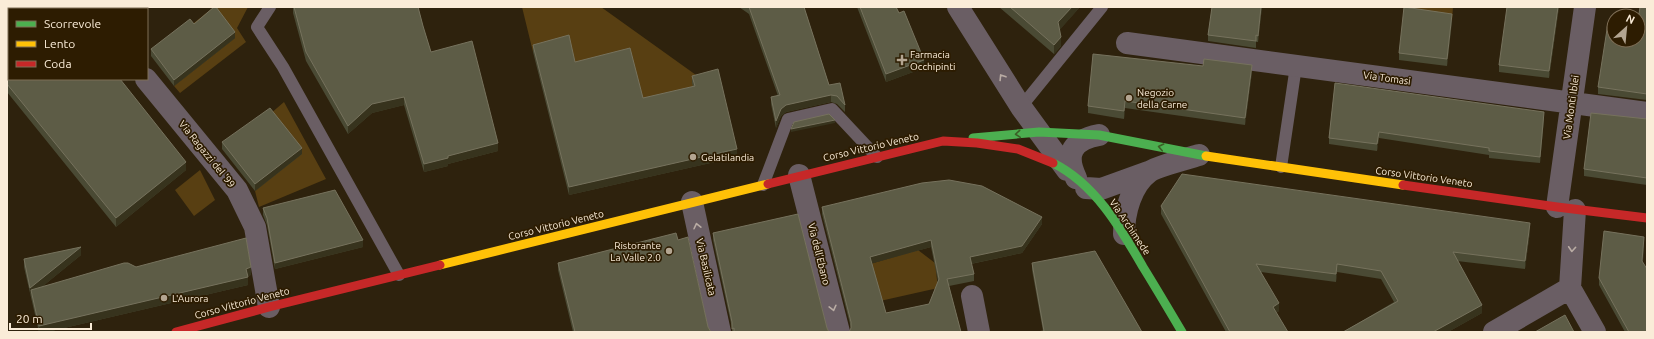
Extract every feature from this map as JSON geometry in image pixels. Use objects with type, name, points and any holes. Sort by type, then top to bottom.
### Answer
[{"type":"main road","name":"Corso Vittorio Veneto","points":[[176,332],[269,307],[943,141],[1039,132],[1099,134],[1199,155],[1566,208],[1647,218]]},
{"type":"main road","name":"Via Archimede","points":[[943,141],[977,143],[1018,149],[1043,158],[1076,179],[1106,207],[1124,234],[1182,332]]},
{"type":"street","points":[[958,7],[1021,107],[1076,179],[1101,189],[1149,171],[1199,155]]},
{"type":"street","name":"Via Monti Iblei","points":[[1570,288],[1566,208],[1571,103],[1585,7]]},
{"type":"street","name":"Via Tomasi","points":[[1128,43],[1647,113]]},
{"type":"street","name":"Via Ragazzi del '99","points":[[147,80],[237,190],[255,227],[269,307]]},
{"type":"street","points":[[1076,179],[1071,162],[1075,148],[1084,138],[1099,134]]},
{"type":"street","points":[[1124,234],[1124,219],[1134,189],[1149,171]]},
{"type":"street","name":"Via dell'Ebano","points":[[800,175],[839,332]]},
{"type":"street","name":"Via Basilicata","points":[[692,202],[720,332]]},
{"type":"street","points":[[1494,332],[1570,288],[1595,332]]},
{"type":"street","points":[[972,296],[979,332]]},
{"type":"lane","points":[[270,7],[257,27],[283,67],[399,275]]},
{"type":"lane","points":[[1021,107],[1102,7]]},
{"type":"lane","points":[[1281,167],[1296,66]]},
{"type":"lane","points":[[763,185],[788,119],[832,109],[877,157]]},
{"type":"shaded area","points":[[214,7],[248,7],[237,28],[246,42],[180,93],[174,86],[235,38],[194,31],[190,26]]},
{"type":"shaded area","points":[[522,7],[601,7],[696,75],[698,105],[643,106],[575,70],[569,43],[533,52]]},
{"type":"shaded area","points":[[1405,7],[1453,7],[1452,21],[1404,14]]},
{"type":"shaded area","points":[[284,102],[326,179],[259,207],[255,191],[301,154],[270,114]]},
{"type":"shaded area","points":[[200,170],[215,200],[194,216],[175,190]]},
{"type":"shaded area","points":[[918,250],[935,263],[938,288],[880,301],[870,264]]},
{"type":"building","points":[[7,7],[42,7],[43,8],[8,8],[8,55]]},
{"type":"building","points":[[214,7],[216,7],[235,32],[174,80],[151,49],[190,19],[194,24]]},
{"type":"building","points":[[294,7],[418,7],[431,52],[472,41],[498,143],[424,164],[404,97],[372,104],[348,126],[306,52]]},
{"type":"building","points":[[749,7],[804,7],[829,85],[840,83],[845,105],[837,96],[831,95],[786,105],[781,109],[776,121],[771,97],[780,95]]},
{"type":"building","points":[[860,7],[896,7],[899,13],[904,11],[924,60],[886,74]]},
{"type":"building","points":[[1010,7],[1072,7],[1058,22],[1061,37],[1054,45]]},
{"type":"building","points":[[1212,7],[1261,7],[1258,36],[1256,35],[1256,41],[1208,35]]},
{"type":"building","points":[[1404,7],[1452,14],[1447,59],[1399,53]]},
{"type":"building","points":[[1507,7],[1558,7],[1549,71],[1499,65]]},
{"type":"building","points":[[1647,7],[1647,94],[1598,87],[1606,36],[1606,48],[1646,48],[1646,8],[1640,8]]},
{"type":"building","points":[[569,35],[575,62],[630,48],[643,98],[695,86],[692,76],[718,69],[737,149],[569,187],[533,45]]},
{"type":"building","points":[[1093,54],[1203,66],[1204,59],[1252,65],[1245,118],[1125,101],[1124,111],[1088,106]]},
{"type":"building","points":[[8,75],[8,80],[121,80],[186,162],[116,218],[7,84]]},
{"type":"building","points":[[1335,83],[1544,112],[1540,157],[1489,151],[1489,148],[1379,132],[1377,144],[1329,138]]},
{"type":"building","points":[[270,108],[302,148],[255,184],[222,142]]},
{"type":"building","points":[[1591,113],[1647,119],[1647,178],[1584,169]]},
{"type":"building","points":[[829,114],[835,120],[791,129],[794,122]]},
{"type":"building","points":[[1182,174],[1530,223],[1525,261],[1453,252],[1482,305],[1433,332],[1343,332],[1398,301],[1381,271],[1337,264],[1336,274],[1256,264],[1279,303],[1273,307],[1288,332],[1230,332],[1161,206]]},
{"type":"building","points":[[949,180],[982,186],[1042,217],[1022,246],[970,257],[974,274],[947,279],[961,332],[849,332],[851,322],[822,207],[922,183]],"holes":[[[931,240],[939,279],[929,304],[886,313],[870,257]]]},
{"type":"building","points":[[335,190],[363,240],[275,263],[267,218],[263,208]]},
{"type":"building","points":[[798,214],[829,332],[734,332],[734,328],[732,329],[732,322],[713,233]]},
{"type":"building","points":[[1604,231],[1644,237],[1642,261],[1647,269],[1647,332],[1629,332],[1599,278]]},
{"type":"building","points":[[676,233],[678,240],[688,237],[708,327],[711,332],[575,332],[558,263]]},
{"type":"building","points":[[246,238],[251,267],[246,269],[248,277],[39,326],[31,290],[124,263],[128,263],[136,267]]},
{"type":"building","points":[[81,247],[30,288],[24,259]]},
{"type":"building","points":[[1095,251],[1142,332],[1036,332],[1044,331],[1032,263]]},
{"type":"building","points":[[1565,315],[1574,332],[1535,332]]},
{"type":"traffic: fast","points":[[973,138],[1039,132],[1099,135],[1206,156]]},
{"type":"traffic: fast","points":[[1053,163],[1082,182],[1105,208],[1125,237],[1182,332]]},
{"type":"traffic: slow","points":[[1206,156],[1403,185]]},
{"type":"traffic: slow","points":[[440,265],[768,184]]},
{"type":"traffic: jam","points":[[768,184],[943,141],[977,143],[1018,149],[1053,163]]},
{"type":"traffic: jam","points":[[1403,185],[1647,218]]},
{"type":"traffic: jam","points":[[176,332],[269,307],[440,265]]},
{"type":"place","name":"Farmacia Occhipinti","points":[[902,60]]},
{"type":"place","name":"Negozio della Carne","points":[[1129,98]]},
{"type":"place","name":"Gelatilandia","points":[[693,157]]},
{"type":"place","name":"Ristorante La Valle 2.0","points":[[669,251]]},
{"type":"place","name":"L'Aurora","points":[[164,298]]}]
